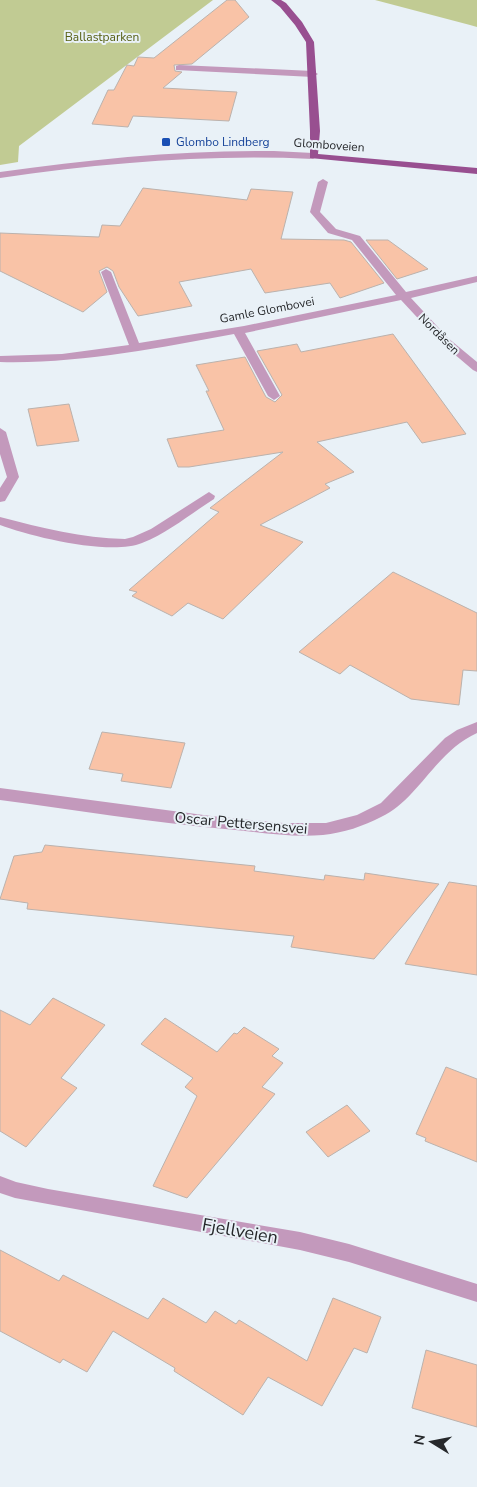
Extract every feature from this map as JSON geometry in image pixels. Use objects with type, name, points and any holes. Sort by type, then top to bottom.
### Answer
[{"type":"main road","points":[[275,0],[283,5],[299,24],[310,42],[315,131],[313,156]]},
{"type":"main road","name":"Glomboveien","points":[[313,156],[477,171]]},
{"type":"street","points":[[179,68],[313,74]]},
{"type":"street","name":"Glomboveien","points":[[0,175],[118,160],[189,155],[267,153],[313,156]]},
{"type":"street","points":[[323,182],[315,212],[332,231],[356,238],[404,297]]},
{"type":"street","points":[[106,272],[136,347]]},
{"type":"street","name":"Gamle Glombovei","points":[[0,359],[25,361],[78,357],[238,331],[404,297],[477,279]]},
{"type":"street","name":"Nordåsen","points":[[404,297],[444,340],[477,368]]},
{"type":"street","points":[[238,331],[274,396]]},
{"type":"street","points":[[0,432],[13,477],[0,498]]},
{"type":"street","points":[[0,521],[31,530],[92,540],[126,543],[136,541],[170,522],[209,496]]},
{"type":"street","name":"Oscar Pettersensvei","points":[[0,794],[197,821],[287,829],[322,830],[352,823],[389,805],[447,743],[464,732],[477,727]]},
{"type":"street","name":"Fjellveien","points":[[0,1184],[15,1190],[48,1197],[300,1241],[349,1253],[477,1293]]},
{"type":"green space","name":"Ballastparken","points":[[0,0],[213,0],[19,146],[18,162],[0,165]]},
{"type":"green space","points":[[375,0],[477,0],[477,27],[470,25]]},
{"type":"building","points":[[227,0],[235,0],[249,17],[192,64],[174,65],[175,71],[182,72],[163,88],[237,92],[229,121],[133,116],[128,127],[92,124],[108,90],[114,90],[127,65],[134,66],[138,57],[154,58]]},
{"type":"building","points":[[143,188],[247,200],[251,189],[293,192],[281,239],[344,240],[351,242],[384,283],[340,298],[330,283],[265,293],[251,269],[179,282],[192,306],[138,316],[119,287],[113,271],[107,267],[99,271],[107,292],[83,312],[0,271],[0,233],[99,237],[102,225],[120,226]]},
{"type":"building","points":[[366,240],[388,240],[428,269],[397,279]]},
{"type":"building","points":[[393,334],[466,434],[422,443],[407,422],[317,442],[354,472],[325,484],[330,488],[260,525],[303,542],[223,619],[188,603],[172,616],[132,596],[137,592],[129,590],[219,512],[210,508],[283,452],[189,467],[178,467],[167,439],[224,430],[206,391],[209,391],[196,365],[245,357],[266,397],[275,402],[282,395],[257,351],[297,344],[301,352]]},
{"type":"building","points":[[69,404],[79,441],[37,446],[28,409]]},
{"type":"building","points":[[393,572],[477,613],[477,671],[463,670],[459,705],[411,699],[350,665],[340,674],[299,652]]},
{"type":"building","points":[[102,732],[185,743],[171,788],[121,781],[123,774],[89,769]]},
{"type":"building","points":[[45,845],[255,866],[254,871],[324,880],[325,875],[364,880],[365,873],[439,884],[374,959],[291,947],[294,936],[27,909],[28,903],[0,899],[14,856],[42,852]]},
{"type":"building","points":[[449,882],[477,886],[477,975],[405,964]]},
{"type":"building","points":[[53,998],[105,1025],[61,1078],[77,1088],[26,1147],[0,1131],[0,1010],[30,1025]]},
{"type":"building","points":[[165,1018],[217,1052],[234,1033],[237,1034],[244,1027],[279,1049],[272,1056],[283,1063],[262,1087],[275,1094],[187,1198],[153,1186],[197,1096],[185,1087],[193,1078],[141,1044]]},
{"type":"building","points":[[446,1067],[477,1079],[477,1162],[425,1141],[426,1138],[416,1134]]},
{"type":"building","points":[[347,1105],[370,1131],[328,1157],[306,1132]]},
{"type":"building","points":[[0,1250],[59,1281],[63,1275],[148,1319],[163,1298],[206,1323],[215,1311],[236,1324],[239,1320],[307,1361],[333,1298],[381,1317],[367,1353],[354,1348],[322,1406],[268,1377],[243,1415],[174,1371],[175,1368],[113,1331],[87,1372],[63,1359],[60,1363],[0,1331]]},
{"type":"building","points":[[426,1350],[477,1365],[477,1427],[412,1408]]},
{"type":"place","name":"Glombo Lindberg","points":[[166,142]]}]
